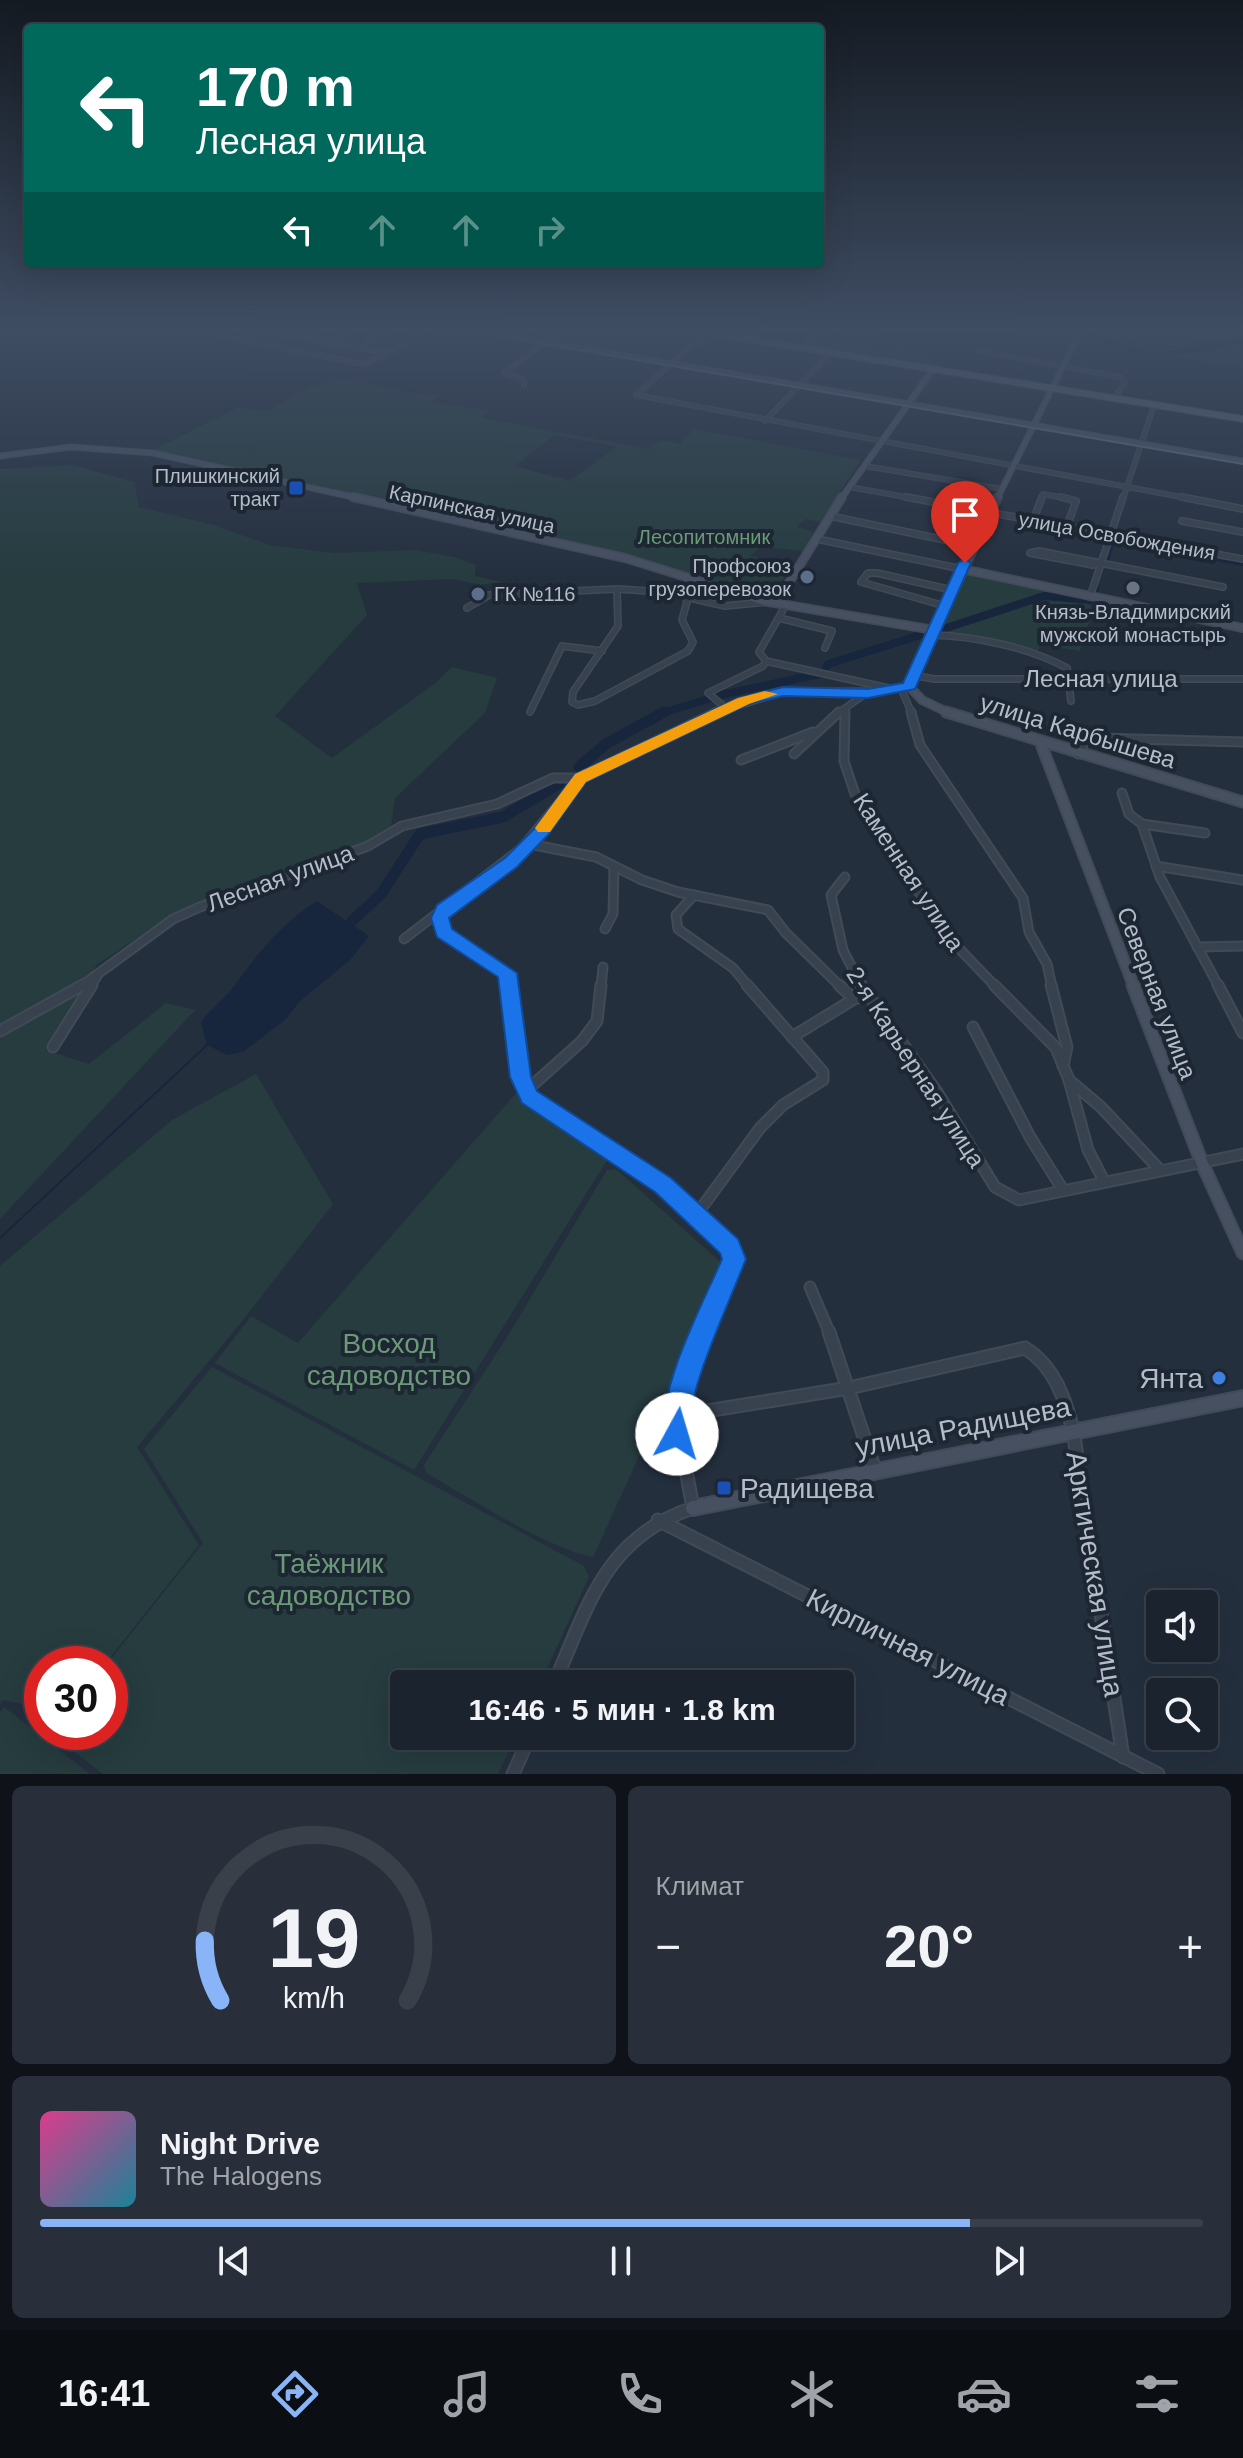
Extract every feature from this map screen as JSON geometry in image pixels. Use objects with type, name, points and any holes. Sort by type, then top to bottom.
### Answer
[{"type":"main road","points":[[1204,413],[1243,419]]},
{"type":"street","points":[[724,413],[1243,509]]},
{"type":"street","points":[[765,421],[773,413]]},
{"type":"street","points":[[467,608],[489,595],[617,589],[650,590],[725,606],[773,602],[849,487],[904,413]]},
{"type":"street","points":[[962,413],[1243,461]]},
{"type":"street","points":[[1041,413],[905,689],[920,745],[1023,898],[1029,932],[1047,964],[1057,1014],[1064,1031],[1067,1047],[1063,1066]]},
{"type":"street","points":[[1094,598],[1099,563],[1152,413]]},
{"type":"street","name":"Карпинская улица","points":[[0,456],[71,447],[161,455],[625,558],[773,602],[932,632]]},
{"type":"street","points":[[865,466],[1002,489]]},
{"type":"street","name":"улица Освобождения","points":[[849,487],[1243,559]]},
{"type":"street","points":[[1033,521],[1043,494],[1047,494],[1076,501],[1067,527]]},
{"type":"street","points":[[830,516],[974,546]]},
{"type":"street","points":[[1182,521],[1243,532]]},
{"type":"street","points":[[817,539],[1243,628]]},
{"type":"street","points":[[1099,563],[1093,565],[1030,553],[1039,551],[1223,587]]},
{"type":"street","points":[[945,606],[861,582],[871,572],[952,590]]},
{"type":"street","points":[[617,589],[618,626],[573,692],[572,702],[578,705],[595,701],[688,651],[693,642],[682,620],[688,598]]},
{"type":"street","points":[[787,603],[759,652],[766,661],[905,689]]},
{"type":"street","points":[[779,618],[832,631],[825,648]]},
{"type":"street","points":[[932,632],[1035,654],[1062,664],[1069,679],[1071,701]]},
{"type":"street","points":[[530,712],[562,646],[602,651]]},
{"type":"street","points":[[727,709],[709,696],[766,661]]},
{"type":"street","name":"Лесная улица","points":[[912,675],[1243,679]]},
{"type":"street","name":"Лесная улица","points":[[0,1031],[98,974],[173,919],[368,846],[402,826],[497,804],[553,778],[580,778],[727,709],[783,691],[868,694],[905,689]]},
{"type":"street","name":"улица Карбышева","points":[[905,689],[935,707],[1041,744],[1243,802]]},
{"type":"street","points":[[794,754],[815,731],[845,710],[852,700],[868,694]]},
{"type":"street","name":"Каменная улица","points":[[845,710],[844,761],[855,794],[947,936],[1056,1048],[1069,1080],[1088,1150],[1104,1181]]},
{"type":"street","points":[[741,760],[815,731]]},
{"type":"street","name":"улица Карбышева","points":[[1078,754],[1086,739],[1150,737],[1243,742]]},
{"type":"street","name":"Северная улица","points":[[1041,744],[1202,1163],[1243,1253]]},
{"type":"street","name":"Лесная улица","points":[[404,939],[511,862],[529,844],[580,778]]},
{"type":"street","points":[[1122,793],[1129,814],[1142,824],[1205,833]]},
{"type":"street","points":[[1142,824],[1146,848],[1167,899],[1197,947],[1243,1033]]},
{"type":"street","name":"2-я Карьерная улица","points":[[529,844],[575,851],[642,880],[694,895],[768,910],[786,933],[854,999]]},
{"type":"street","points":[[605,929],[613,914],[614,866]]},
{"type":"street","points":[[1156,866],[1243,880]]},
{"type":"street","name":"2-я Карьерная улица","points":[[845,877],[831,895],[838,944],[866,996],[935,1091],[995,1187],[1019,1200],[1063,1190]]},
{"type":"street","points":[[694,895],[676,913],[674,922],[678,929],[733,968],[823,1072],[823,1080],[783,1105],[760,1128],[697,1214]]},
{"type":"street","points":[[444,910],[440,925],[444,932]]},
{"type":"street","points":[[425,923],[507,973],[513,1029],[526,1091],[663,1185],[729,1246],[734,1259],[684,1383],[676,1416],[693,1508],[658,1520],[627,1548],[602,1579],[560,1670]]},
{"type":"street","points":[[1197,947],[1243,946]]},
{"type":"street","points":[[526,1091],[582,1041],[597,1021],[603,967]]},
{"type":"street","points":[[53,1047],[98,974]]},
{"type":"street","points":[[792,1037],[854,999],[866,996]]},
{"type":"street","points":[[1232,1014],[1243,1013]]},
{"type":"street","points":[[973,1027],[1030,1137],[1063,1190],[1243,1154]]},
{"type":"street","points":[[1069,1080],[1101,1107],[1159,1169]]},
{"type":"street","points":[[810,1287],[828,1324],[875,1470]]},
{"type":"street","name":"Арктическая улица","points":[[849,1388],[1025,1348],[1044,1363],[1067,1407],[1073,1430],[1123,1757]]},
{"type":"street","points":[[676,1416],[849,1388]]},
{"type":"street","name":"улица Радищева","points":[[693,1508],[1243,1398]]},
{"type":"street","name":"Кирпичная улица","points":[[658,1520],[1158,1774]]},
{"type":"street","points":[[513,1774],[524,1750]]},
{"type":"green space","name":"Лесопитомник","points":[[228,413],[487,413],[482,418],[648,449],[660,440],[680,444],[694,429],[861,460],[820,522],[805,519],[797,527],[813,532],[804,551],[761,547],[750,556],[793,566],[769,599],[646,563],[152,451]],"holes":[[[555,435],[616,447],[570,481],[515,466]]]},
{"type":"green space","points":[[72,465],[134,482],[139,507],[214,525],[270,545],[334,553],[415,550],[455,557],[476,565],[475,576],[502,582],[480,585],[453,579],[357,583],[367,615],[275,716],[332,758],[434,684],[452,667],[497,678],[485,713],[395,798],[391,826],[353,849],[200,904],[160,923],[96,965],[74,1009],[46,1050],[89,1064],[166,1003],[195,1010],[0,1219],[0,469]]},
{"type":"green space","points":[[963,575],[1085,598],[1093,611],[1085,634],[1091,635],[1090,641],[1083,640],[1080,651],[1040,645],[1038,653],[937,633]]},
{"type":"green space","points":[[256,1074],[333,1204],[240,1324],[137,1447],[199,1545],[119,1646],[24,1646],[24,1704],[3,1700],[0,1704],[0,1266],[172,1120]]},
{"type":"green space","name":"Восход садоводство","points":[[516,1093],[609,1157],[414,1470],[215,1363],[251,1316],[298,1343]]},
{"type":"green space","points":[[616,1169],[726,1267],[593,1557],[555,1544],[509,1521],[426,1473],[424,1465],[509,1334],[607,1170]]},
{"type":"green space","name":"Таёжник садоводство","points":[[212,1367],[584,1566],[589,1577],[546,1670],[390,1670],[390,1750],[509,1750],[498,1774],[103,1774],[72,1750],[128,1750],[128,1646],[121,1646],[203,1543],[144,1449]]},
{"type":"green space","points":[[4,1707],[24,1723],[24,1750],[59,1750],[90,1774],[0,1774],[0,1712]]},
{"type":"water","points":[[317,901],[369,936],[350,960],[299,1002],[285,1020],[243,1052],[227,1055],[207,1045],[201,1022],[272,939]]},
{"type":"waterway","points":[[1104,563],[1112,538],[1243,562]]},
{"type":"waterway","points":[[934,632],[1044,596],[1091,600],[1095,588]]},
{"type":"waterway","points":[[662,713],[725,694],[824,673],[828,664],[927,633]]},
{"type":"waterway","points":[[579,767],[606,744],[662,713]]},
{"type":"waterway","points":[[352,921],[381,894],[420,834],[503,817],[560,783]]},
{"type":"waterway","points":[[0,1238],[207,1045]]},
{"type":"tram line","points":[[945,413],[1243,464]]},
{"type":"slow traffic","points":[[544,828],[580,778],[744,701],[770,694]]},
{"type":"place","name":"Плишкинский тракт","points":[[296,488]]},
{"type":"place","name":"Профсоюз грузоперевозок","points":[[807,577]]},
{"type":"place","name":"Князь-Владимирский мужской монастырь","points":[[1133,588]]},
{"type":"place","name":"ГК №116","points":[[478,594]]},
{"type":"place","name":"Янта","points":[[1219,1378]]},
{"type":"place","name":"Радищева","points":[[724,1488]]},
{"type":"route","points":[[677,1434],[676,1416],[684,1383],[734,1259],[729,1246],[663,1185],[529,1097],[520,1077],[507,973],[444,932],[440,918],[444,910],[511,862],[542,831],[580,778],[744,701],[783,691],[868,694],[909,686],[965,563]]}]
